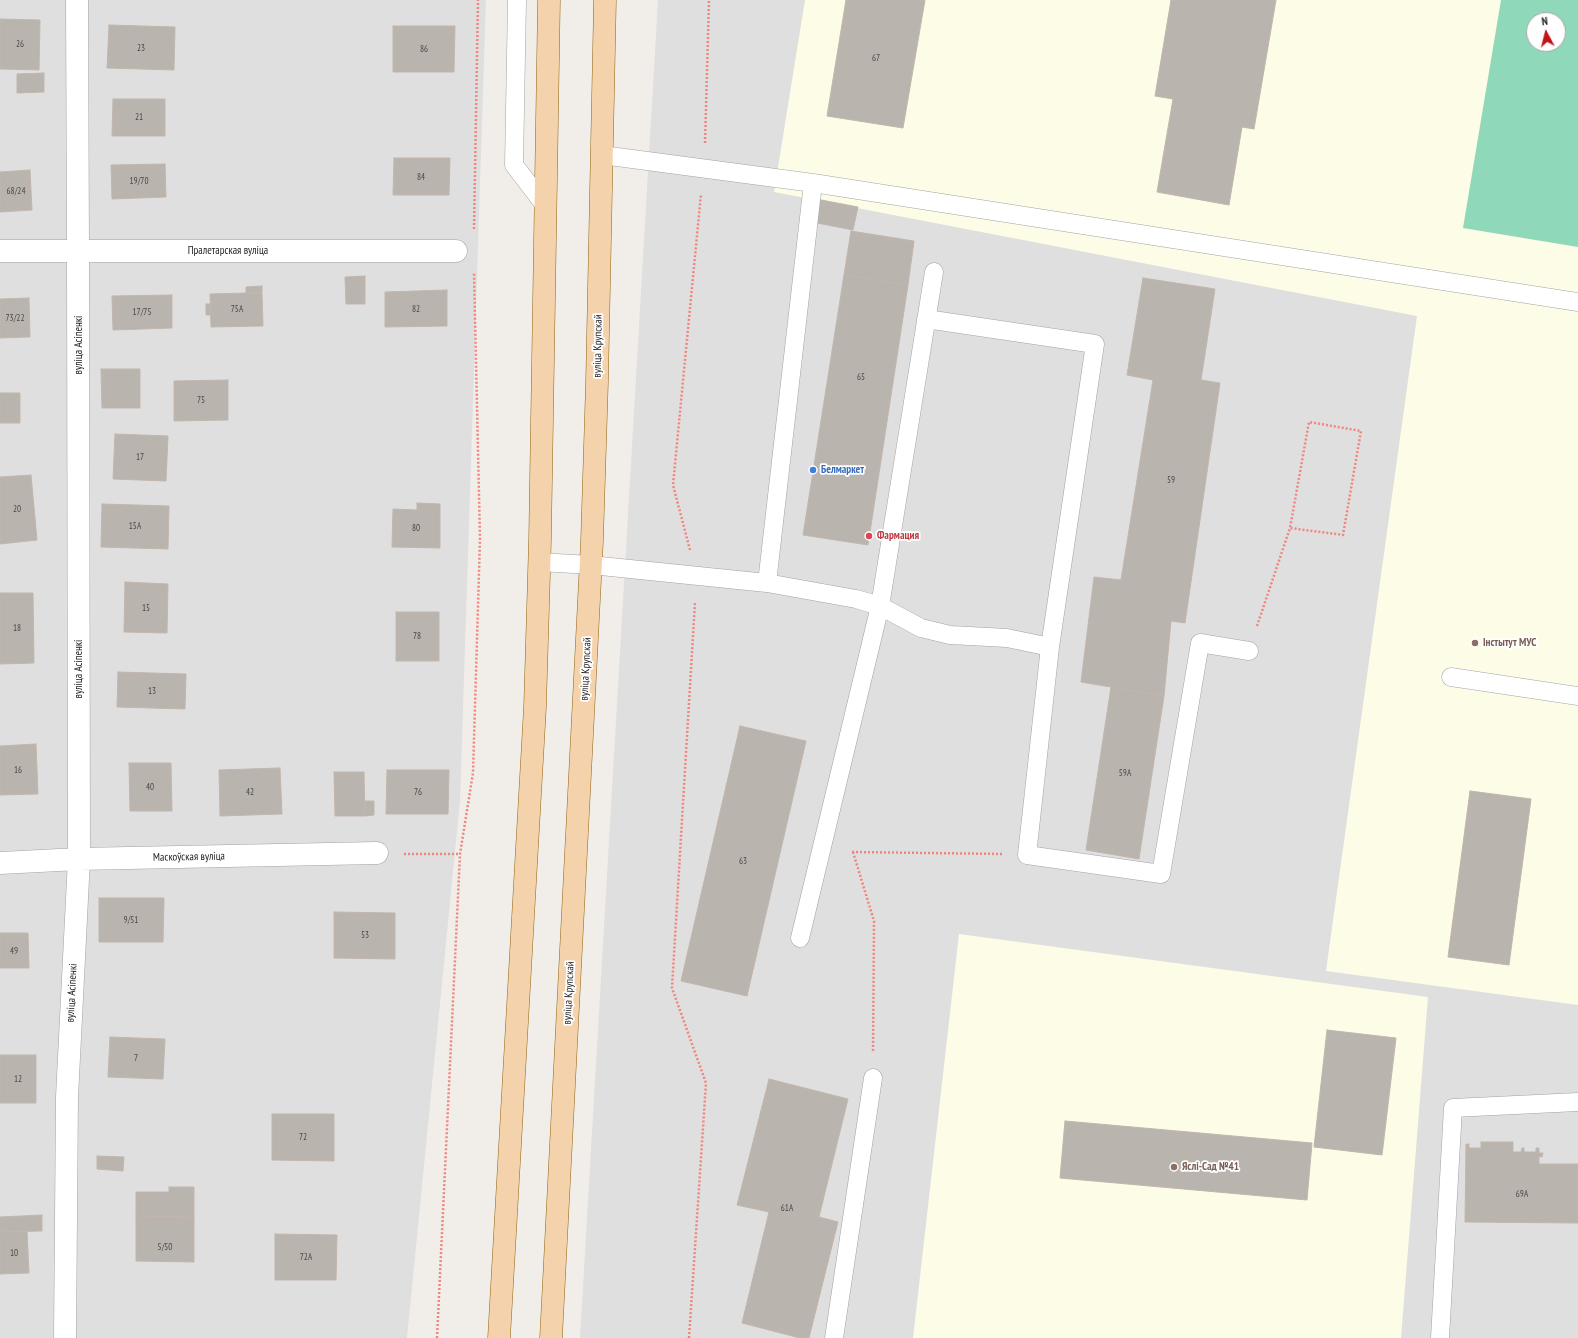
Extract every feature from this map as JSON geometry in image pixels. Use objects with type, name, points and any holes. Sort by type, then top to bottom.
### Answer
[{"type":"main road","points":[[499,1338],[535,714],[547,208],[549,0]]},
{"type":"main road","name":"вуліца Крупскай","points":[[551,1338],[591,565],[597,382],[605,0]]},
{"type":"street","name":"вуліца Асіпенкі","points":[[65,1338],[67,1098],[79,860],[77,0]]},
{"type":"street","name":"Пралетарская вуліца","points":[[0,251],[456,251]]},
{"type":"street","name":"Маскоўская вуліца","points":[[0,863],[377,853]]},
{"type":"lane","points":[[517,0],[514,165],[547,208]]},
{"type":"lane","points":[[602,155],[813,183],[1578,302]]},
{"type":"lane","points":[[767,583],[813,183]]},
{"type":"lane","points":[[800,938],[880,606],[934,272]]},
{"type":"lane","points":[[926,319],[1095,344],[1050,647],[1027,855],[1161,874],[1200,643],[1249,651]]},
{"type":"lane","points":[[539,562],[591,565],[767,583],[856,599],[880,606],[920,628],[950,635],[1007,638],[1050,647]]},
{"type":"lane","points":[[1451,677],[1578,696]]},
{"type":"lane","points":[[834,1338],[872,1078]]},
{"type":"lane","points":[[1440,1338],[1453,1108],[1578,1102]]},
{"type":"path","points":[[474,236],[478,0]]},
{"type":"path","points":[[689,1338],[706,1083],[672,988],[696,576],[673,485],[704,168],[709,0]]},
{"type":"path","points":[[437,1338],[460,854],[473,772],[480,539],[474,267]]},
{"type":"path","points":[[1249,651],[1290,528],[1309,422],[1362,431],[1343,535],[1290,528]]},
{"type":"path","points":[[822,848],[853,852],[1027,855]]},
{"type":"path","points":[[853,852],[874,921],[872,1078]]},
{"type":"path","points":[[377,853],[460,854]]},
{"type":"shaded area","points":[[0,0],[486,0],[460,801],[407,1338],[0,1338]]},
{"type":"shaded area","points":[[658,0],[1578,0],[1578,1338],[580,1338]]},
{"type":"shaded area","name":"Інстытут МУС","points":[[805,0],[1578,0],[1578,1005],[1326,971],[1417,316],[774,192]]},
{"type":"shaded area","name":"Яслі-Сад №41","points":[[959,934],[1428,997],[1401,1338],[913,1338]]},
{"type":"green space","points":[[1501,0],[1578,0],[1578,247],[1463,228]]},
{"type":"building","points":[[846,0],[925,0],[903,128],[827,116]]},
{"type":"building","points":[[1171,0],[1276,0],[1254,129],[1242,127],[1229,205],[1157,192],[1173,99],[1155,96]]},
{"type":"building","points":[[0,19],[40,20],[39,70],[0,69]]},
{"type":"building","points":[[109,25],[175,27],[174,70],[107,68]]},
{"type":"building","points":[[393,26],[455,26],[454,72],[393,72]]},
{"type":"building","points":[[44,73],[44,92],[17,93],[17,74]]},
{"type":"building","points":[[113,99],[165,99],[165,136],[112,136]]},
{"type":"building","points":[[394,158],[450,158],[449,195],[393,195]]},
{"type":"building","points":[[165,164],[166,197],[112,199],[111,165]]},
{"type":"building","points":[[30,170],[32,210],[0,212],[0,172]]},
{"type":"building","points":[[816,199],[858,207],[853,230],[812,222]]},
{"type":"building","points":[[851,231],[914,241],[908,285],[844,275]]},
{"type":"building","points":[[844,275],[908,285],[868,545],[803,535]]},
{"type":"building","points":[[365,276],[365,304],[346,304],[345,277]]},
{"type":"building","points":[[1143,278],[1215,289],[1201,380],[1220,383],[1185,623],[1171,621],[1164,696],[1081,682],[1094,577],[1121,580],[1153,380],[1127,375]]},
{"type":"building","points":[[262,286],[262,293],[246,293],[246,287]]},
{"type":"building","points":[[447,290],[447,326],[385,327],[385,292]]},
{"type":"building","points":[[262,293],[263,326],[211,327],[210,294]]},
{"type":"building","points":[[172,295],[172,328],[113,330],[112,296]]},
{"type":"building","points":[[29,298],[30,337],[0,338],[0,299]]},
{"type":"building","points":[[206,304],[210,304],[211,315],[206,315]]},
{"type":"building","points":[[101,369],[140,369],[140,408],[102,408]]},
{"type":"building","points":[[228,380],[228,420],[174,421],[174,381]]},
{"type":"building","points":[[0,393],[20,393],[20,423],[0,423]]},
{"type":"building","points":[[115,434],[168,436],[166,481],[113,479]]},
{"type":"building","points":[[31,475],[37,540],[0,544],[0,477]]},
{"type":"building","points":[[417,503],[440,504],[440,548],[392,547],[393,509],[417,510]]},
{"type":"building","points":[[102,504],[169,506],[168,549],[101,547]]},
{"type":"building","points":[[125,582],[168,584],[167,633],[124,632]]},
{"type":"building","points":[[0,593],[33,593],[34,663],[0,664]]},
{"type":"building","points":[[396,612],[439,612],[439,661],[396,661]]},
{"type":"building","points":[[118,672],[186,674],[185,709],[117,707]]},
{"type":"building","points":[[1111,687],[1164,696],[1139,859],[1086,850]]},
{"type":"building","points":[[740,726],[806,741],[747,996],[681,981]]},
{"type":"building","points":[[36,744],[38,794],[0,795],[0,746]]},
{"type":"building","points":[[129,763],[171,763],[172,811],[130,811]]},
{"type":"building","points":[[280,768],[282,814],[220,816],[219,770]]},
{"type":"building","points":[[387,770],[449,770],[448,814],[386,814]]},
{"type":"building","points":[[334,772],[364,772],[365,816],[335,816]]},
{"type":"building","points":[[1470,791],[1531,799],[1509,965],[1448,957]]},
{"type":"building","points":[[364,801],[374,801],[374,815],[365,816]]},
{"type":"building","points":[[99,898],[164,898],[163,942],[99,942]]},
{"type":"building","points":[[334,912],[395,913],[395,959],[334,958]]},
{"type":"building","points":[[0,933],[28,933],[29,968],[0,968]]},
{"type":"building","points":[[1327,1030],[1396,1038],[1382,1155],[1314,1147]]},
{"type":"building","points":[[110,1037],[165,1039],[163,1079],[108,1077]]},
{"type":"building","points":[[0,1055],[36,1055],[36,1103],[0,1103]]},
{"type":"building","points":[[769,1079],[848,1099],[819,1217],[838,1222],[809,1338],[800,1338],[742,1323],[769,1212],[737,1205]]},
{"type":"building","points":[[272,1114],[334,1114],[334,1161],[272,1160]]},
{"type":"building","points":[[1065,1121],[1312,1143],[1307,1200],[1060,1178]]},
{"type":"building","points":[[1481,1142],[1513,1142],[1513,1152],[1521,1152],[1522,1148],[1524,1148],[1524,1152],[1536,1152],[1536,1148],[1539,1148],[1539,1153],[1543,1153],[1542,1157],[1539,1156],[1539,1164],[1578,1164],[1578,1223],[1465,1222],[1466,1144],[1469,1144],[1469,1148],[1481,1148]]},
{"type":"building","points":[[97,1156],[124,1157],[123,1171],[97,1169]]},
{"type":"building","points":[[169,1187],[194,1187],[194,1217],[136,1216],[136,1192],[169,1192]]},
{"type":"building","points":[[42,1215],[42,1231],[0,1232],[0,1217]]},
{"type":"building","points":[[136,1216],[194,1217],[194,1262],[136,1261]]},
{"type":"building","points":[[27,1231],[29,1273],[0,1274],[0,1232]]},
{"type":"building","points":[[275,1234],[337,1235],[336,1280],[275,1280]]},
{"type":"place","name":"Белмаркет","points":[[813,470]]},
{"type":"place","name":"Фармация","points":[[869,536]]},
{"type":"place","name":"Інстытут МУС","points":[[1475,643]]},
{"type":"place","name":"Яслі-Сад №41","points":[[1174,1167]]}]
